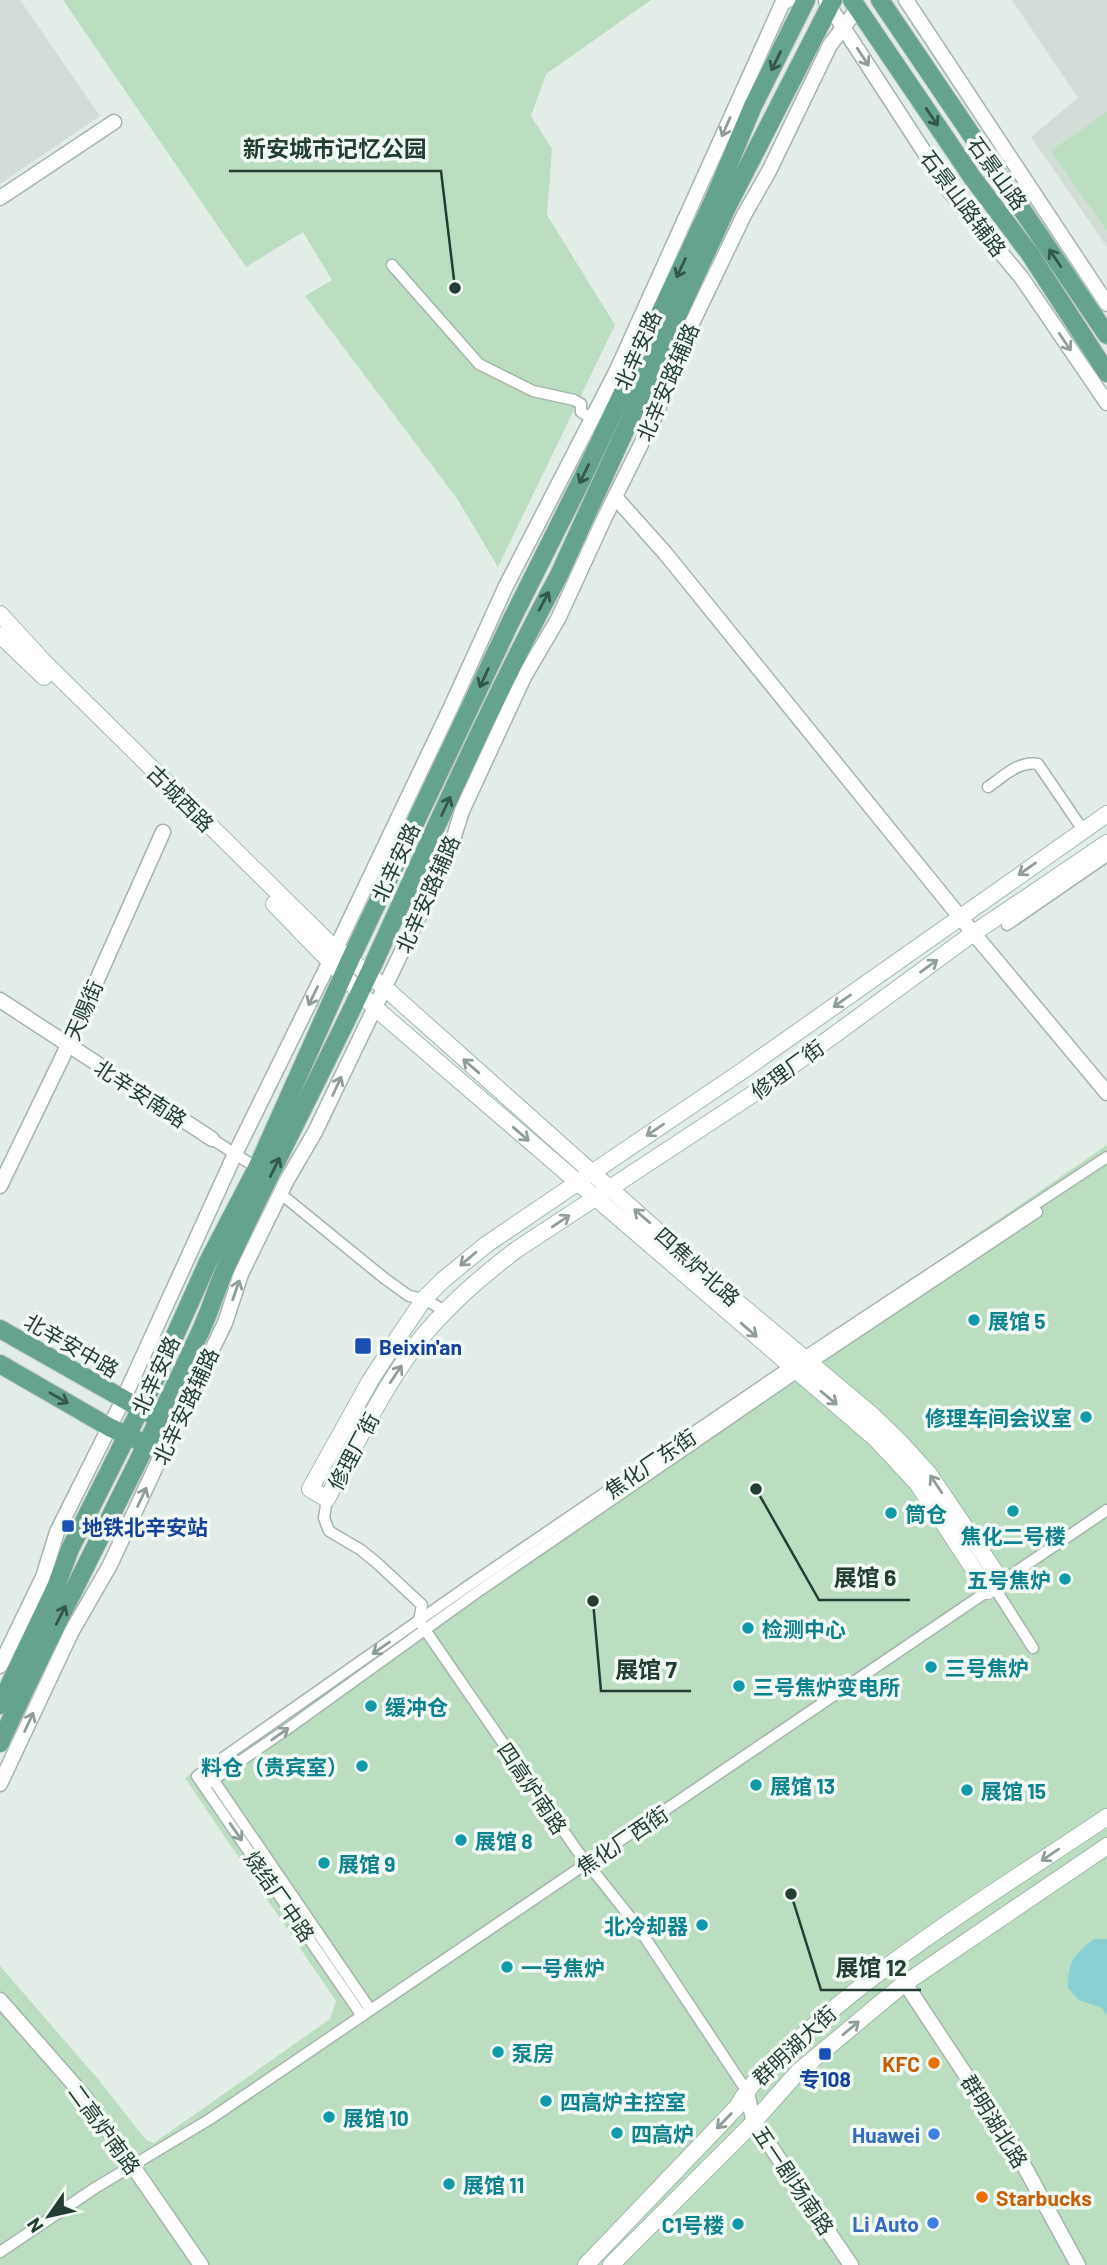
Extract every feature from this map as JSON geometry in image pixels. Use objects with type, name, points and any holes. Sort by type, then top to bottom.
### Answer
[{"type":"main road","name":"北辛安路","points":[[0,1705],[56,1587],[70,1549],[140,1409],[208,1262],[257,1168],[340,961],[444,764],[458,712],[643,349],[714,199],[753,106],[806,0]]},
{"type":"main road","name":"石景山路","points":[[880,0],[1107,335]]},
{"type":"main road","name":"北辛安路","points":[[0,1743],[23,1692],[155,1449],[160,1418],[204,1325],[225,1270],[368,974],[479,734],[597,495],[727,207],[829,2]]},
{"type":"main road","name":"石景山路","points":[[855,4],[972,177],[1030,254],[1107,373]]},
{"type":"main road","name":"古城西路","points":[[0,614],[53,672],[340,961],[359,992]]},
{"type":"main road","name":"古城西路","points":[[0,635],[340,961],[368,974]]},
{"type":"main road","name":"修理厂街","points":[[1107,814],[745,1069],[487,1244],[443,1280],[424,1299],[370,1381],[310,1489],[327,1499],[388,1385],[445,1311],[477,1280],[759,1090],[974,933],[1107,843]]},
{"type":"main road","name":"四焦炉北路","points":[[368,974],[736,1301],[801,1365]]},
{"type":"main road","name":"四焦炉北路","points":[[359,992],[595,1198],[801,1365],[872,1415],[929,1474],[994,1587]]},
{"type":"main road","name":"北辛安中路","points":[[0,1329],[123,1400],[160,1418]]},
{"type":"main road","points":[[0,1364],[109,1427],[155,1449]]},
{"type":"main road","name":"群明湖大街","points":[[586,2265],[737,2107],[746,2090],[840,2002],[1107,1817]]},
{"type":"main road","name":"群明湖大街","points":[[611,2265],[754,2122],[799,2071],[905,1983],[1107,1846]]},
{"type":"street","points":[[0,1666],[43,1577],[57,1532],[123,1400],[235,1154],[340,961],[405,803],[458,712],[506,586],[617,370],[753,65],[782,4],[788,0]]},
{"type":"street","points":[[906,0],[1107,304]]},
{"type":"street","name":"石景山路辅路","points":[[829,2],[842,27],[951,193],[1021,277],[1107,403]]},
{"type":"street","name":"北辛安路辅路","points":[[0,1784],[72,1631],[110,1565],[155,1449],[225,1323],[241,1274],[316,1132],[441,870],[462,811],[524,677],[558,619],[658,410],[673,363],[744,215],[769,171],[830,45],[855,4]]},
{"type":"street","points":[[0,198],[114,122]]},
{"type":"street","points":[[690,287],[729,248]]},
{"type":"street","points":[[1030,254],[1050,320]]},
{"type":"street","points":[[392,265],[479,364],[533,391],[574,400],[581,404],[581,412],[592,418]]},
{"type":"street","points":[[617,370],[643,349]]},
{"type":"street","points":[[615,497],[665,553],[960,917],[1107,1093]]},
{"type":"street","points":[[479,734],[524,677]]},
{"type":"street","points":[[988,788],[1020,766],[1030,762],[1038,764],[1083,830]]},
{"type":"street","points":[[405,803],[444,764]]},
{"type":"street","name":"天赐街","points":[[0,1186],[67,1046],[163,832]]},
{"type":"street","points":[[1007,925],[1107,856]]},
{"type":"street","name":"北辛安南路","points":[[0,1000],[212,1139]]},
{"type":"street","points":[[212,1139],[257,1168]]},
{"type":"street","name":"焦化厂东街","points":[[205,1778],[801,1365],[1107,1157]]},
{"type":"street","name":"焦化厂东街","points":[[801,1365],[1107,1165]]},
{"type":"street","points":[[241,1236],[281,1194],[384,1278],[410,1296],[424,1299],[445,1311]]},
{"type":"street","name":"四高炉南路","points":[[327,1499],[324,1518],[329,1531],[361,1550],[422,1605],[422,1626],[587,1864],[638,1927],[746,2090]]},
{"type":"street","name":"焦化厂西街","points":[[0,2252],[132,2164],[210,2119],[1107,1510]]},
{"type":"street","points":[[994,1587],[1032,1648]]},
{"type":"street","points":[[23,1692],[72,1631]]},
{"type":"street","points":[[0,1681],[22,1661]]},
{"type":"street","name":"烧结厂中路","points":[[205,1778],[366,2012]]},
{"type":"street","name":"群明湖北路","points":[[905,1983],[1016,2151],[1078,2265]]},
{"type":"street","name":"二高炉南路","points":[[0,2000],[85,2097],[201,2265]]},
{"type":"street","name":"五一剧场南路","points":[[746,2090],[754,2122],[850,2265]]},
{"type":"shaded area","points":[[0,0],[20,0],[100,116],[0,184]]},
{"type":"shaded area","points":[[1012,0],[1107,0],[1107,247],[1031,137],[1078,98]]},
{"type":"green space","points":[[63,0],[651,0],[546,74],[531,116],[552,149],[547,215],[615,325],[498,567],[458,500],[305,296],[332,280],[303,232],[246,267]]},
{"type":"green space","points":[[1107,112],[1107,231],[1051,151]]},
{"type":"green space","points":[[1107,1145],[1107,2265],[0,2265],[0,1966],[98,2079],[146,2140],[154,2143],[330,2019],[336,2001],[185,1778]]},
{"type":"water","points":[[1094,1939],[1107,1939],[1107,2015],[1102,2008],[1079,2000],[1068,1988],[1073,1960]]},
{"type":"place","name":"新安城市记忆公园","points":[[455,288]]},
{"type":"place","name":"展馆 5","points":[[974,1320]]},
{"type":"place","name":"Beixin'an","points":[[363,1346]]},
{"type":"place","name":"修理车间会议室","points":[[1086,1417]]},
{"type":"place","name":"展馆 6","points":[[756,1489]]},
{"type":"place","name":"焦化二号楼","points":[[1013,1511]]},
{"type":"place","name":"筒仓","points":[[891,1513]]},
{"type":"place","name":"地铁北辛安站","points":[[68,1526]]},
{"type":"place","name":"五号焦炉","points":[[1065,1579]]},
{"type":"place","name":"展馆 7","points":[[593,1601]]},
{"type":"place","name":"检测中心","points":[[748,1628]]},
{"type":"place","name":"三号焦炉","points":[[931,1667]]},
{"type":"place","name":"三号焦炉变电所","points":[[739,1686]]},
{"type":"place","name":"缓冲仓","points":[[371,1706]]},
{"type":"place","name":"料仓（贵宾室）","points":[[362,1766]]},
{"type":"place","name":"展馆 13","points":[[756,1785]]},
{"type":"place","name":"展馆 15","points":[[967,1790]]},
{"type":"place","name":"展馆 8","points":[[461,1840]]},
{"type":"place","name":"展馆 9","points":[[324,1863]]},
{"type":"place","name":"展馆 12","points":[[791,1894]]},
{"type":"place","name":"北冷却器","points":[[702,1925]]},
{"type":"place","name":"一号焦炉","points":[[507,1967]]},
{"type":"place","name":"泵房","points":[[498,2052]]},
{"type":"place","name":"专108","points":[[825,2054]]},
{"type":"place","name":"KFC","points":[[934,2063]]},
{"type":"place","name":"四高炉主控室","points":[[546,2101]]},
{"type":"place","name":"展馆 10","points":[[329,2117]]},
{"type":"place","name":"四高炉","points":[[617,2133]]},
{"type":"place","name":"Huawei","points":[[934,2134]]},
{"type":"place","name":"展馆 11","points":[[449,2184]]},
{"type":"place","name":"Starbucks","points":[[982,2197]]},
{"type":"place","name":"Li Auto","points":[[933,2223]]},
{"type":"place","name":"C1号楼","points":[[738,2224]]}]
